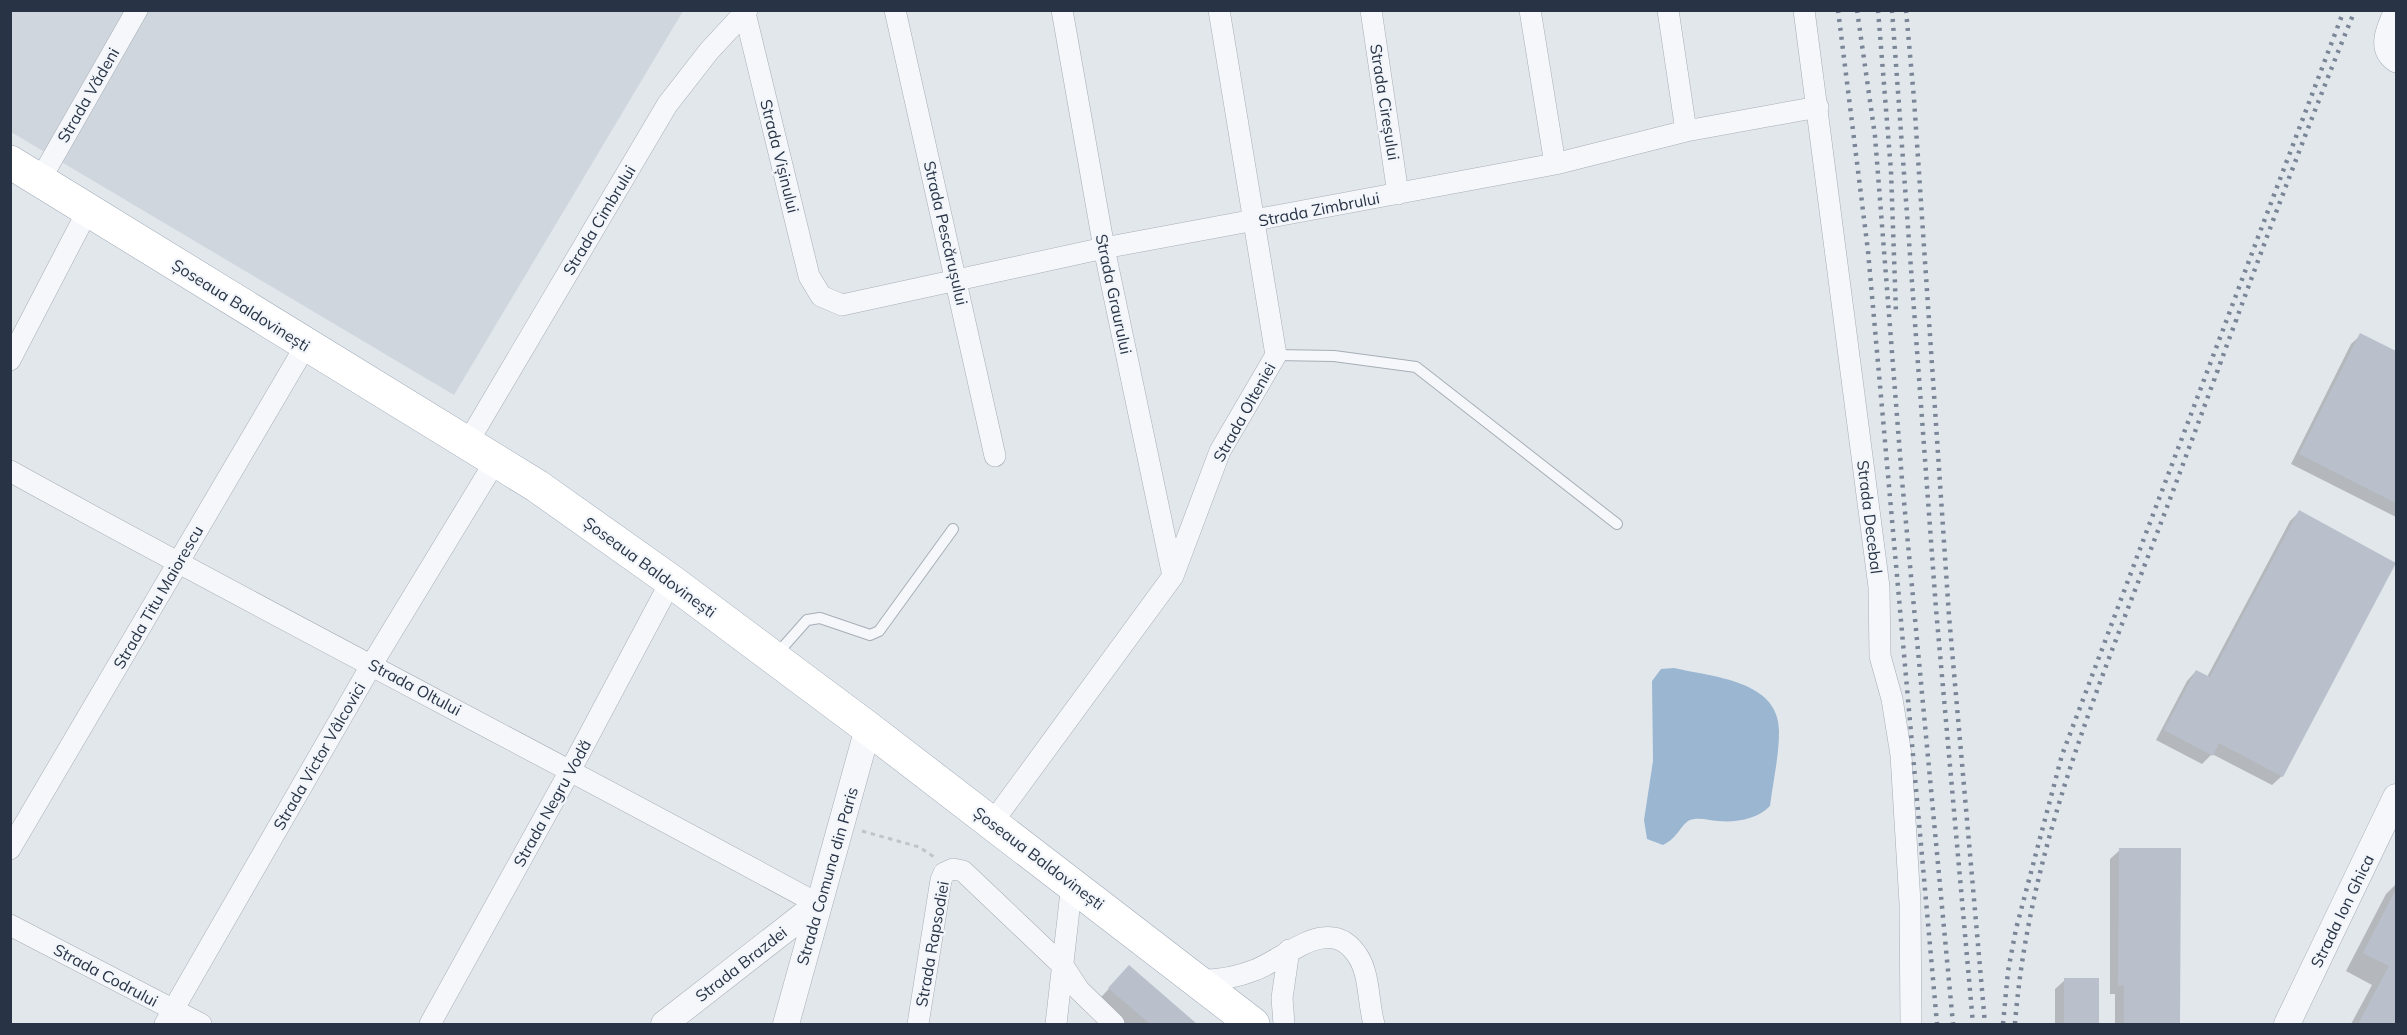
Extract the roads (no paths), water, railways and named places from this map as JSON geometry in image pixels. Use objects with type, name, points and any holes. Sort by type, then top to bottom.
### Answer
[{"type":"main road","name":"Șoseaua Baldovinești","points":[[10,162],[468,442],[671,580],[1072,883],[1197,980],[1240,1020]]},
{"type":"street","name":"Strada Vădeni","points":[[40,180],[137,10]]},
{"type":"street","name":"Strada Pescărușului","points":[[895,10],[995,456]]},
{"type":"street","name":"Strada Graurului","points":[[1062,10],[1104,248],[1173,576]]},
{"type":"street","name":"Strada Olteniei","points":[[992,823],[1173,576],[1220,451],[1276,355],[1219,10]]},
{"type":"street","name":"Strada Cireșului","points":[[1371,10],[1398,194]]},
{"type":"street","points":[[1530,10],[1555,164]]},
{"type":"street","points":[[1668,10],[1686,131]]},
{"type":"street","name":"Strada Decebal","points":[[1804,10],[1879,587],[1880,656],[1892,699],[1901,755],[1910,903],[1911,1024]]},
{"type":"street","points":[[2395,10],[2384,39],[2385,50],[2390,58],[2397,62]]},
{"type":"street","name":"Strada Vișinului","points":[[746,12],[809,276],[821,296]]},
{"type":"street","name":"Strada Cimbrului","points":[[468,442],[667,105],[709,51],[746,12]]},
{"type":"street","name":"Strada Zimbrului","points":[[821,296],[842,304],[1104,248],[1555,164],[1686,131],[1818,106]]},
{"type":"street","points":[[10,360],[88,210]]},
{"type":"street","name":"Strada Titu Maiorescu","points":[[10,849],[306,345]]},
{"type":"street","name":"Strada Victor Vâlcovici","points":[[169,1017],[372,664],[496,460]]},
{"type":"street","name":"Strada Oltului","points":[[10,471],[178,563],[571,769],[818,904]]},
{"type":"street","name":"Strada Negru Vodă","points":[[430,1024],[571,769],[671,580]]},
{"type":"street","name":"Strada Comuna din Paris","points":[[786,1024],[868,728]]},
{"type":"street","name":"Strada Ion Ghica","points":[[2287,1024],[2397,797]]},
{"type":"street","name":"Strada Rapsodiei","points":[[918,1024],[941,880],[944,873],[953,868],[963,871],[1064,967]]},
{"type":"street","points":[[1056,1024],[1072,883]]},
{"type":"street","name":"Strada Brazdei","points":[[664,1024],[818,904]]},
{"type":"street","name":"Strada Codrului","points":[[10,925],[169,1017],[201,1024]]},
{"type":"street","points":[[1197,980],[1240,975],[1274,961],[1288,950],[1322,937],[1338,939],[1350,946],[1360,959],[1367,982],[1374,1024]]},
{"type":"street","points":[[1284,1024],[1282,998],[1288,950]]},
{"type":"street","points":[[1064,967],[1079,990],[1114,1024]]},
{"type":"lane","points":[[1276,355],[1334,357],[1416,367],[1617,524]]},
{"type":"lane","points":[[774,658],[807,620],[820,618],[870,636],[879,631],[953,529]]},
{"type":"water","points":[[1674,668],[1724,678],[1756,691],[1768,701],[1776,715],[1779,741],[1770,806],[1753,817],[1739,821],[1690,820],[1663,845],[1647,839],[1644,820],[1653,761],[1652,681],[1661,669]]},
{"type":"railway","points":[[1838,10],[1868,251],[1937,1024]]},
{"type":"railway","points":[[1857,10],[1875,136],[1902,480],[1953,1024]]},
{"type":"railway","points":[[1878,10],[1891,171],[1896,313]]},
{"type":"railway","points":[[1892,10],[1936,609],[1973,1024]]},
{"type":"railway","points":[[1906,10],[1949,616],[1985,1024]]},
{"type":"railway","points":[[2003,1024],[2008,971],[2016,929],[2062,755],[2344,10]]},
{"type":"railway","points":[[2015,1024],[2023,956],[2036,889],[2053,823],[2074,757],[2284,192],[2355,10]]}]
